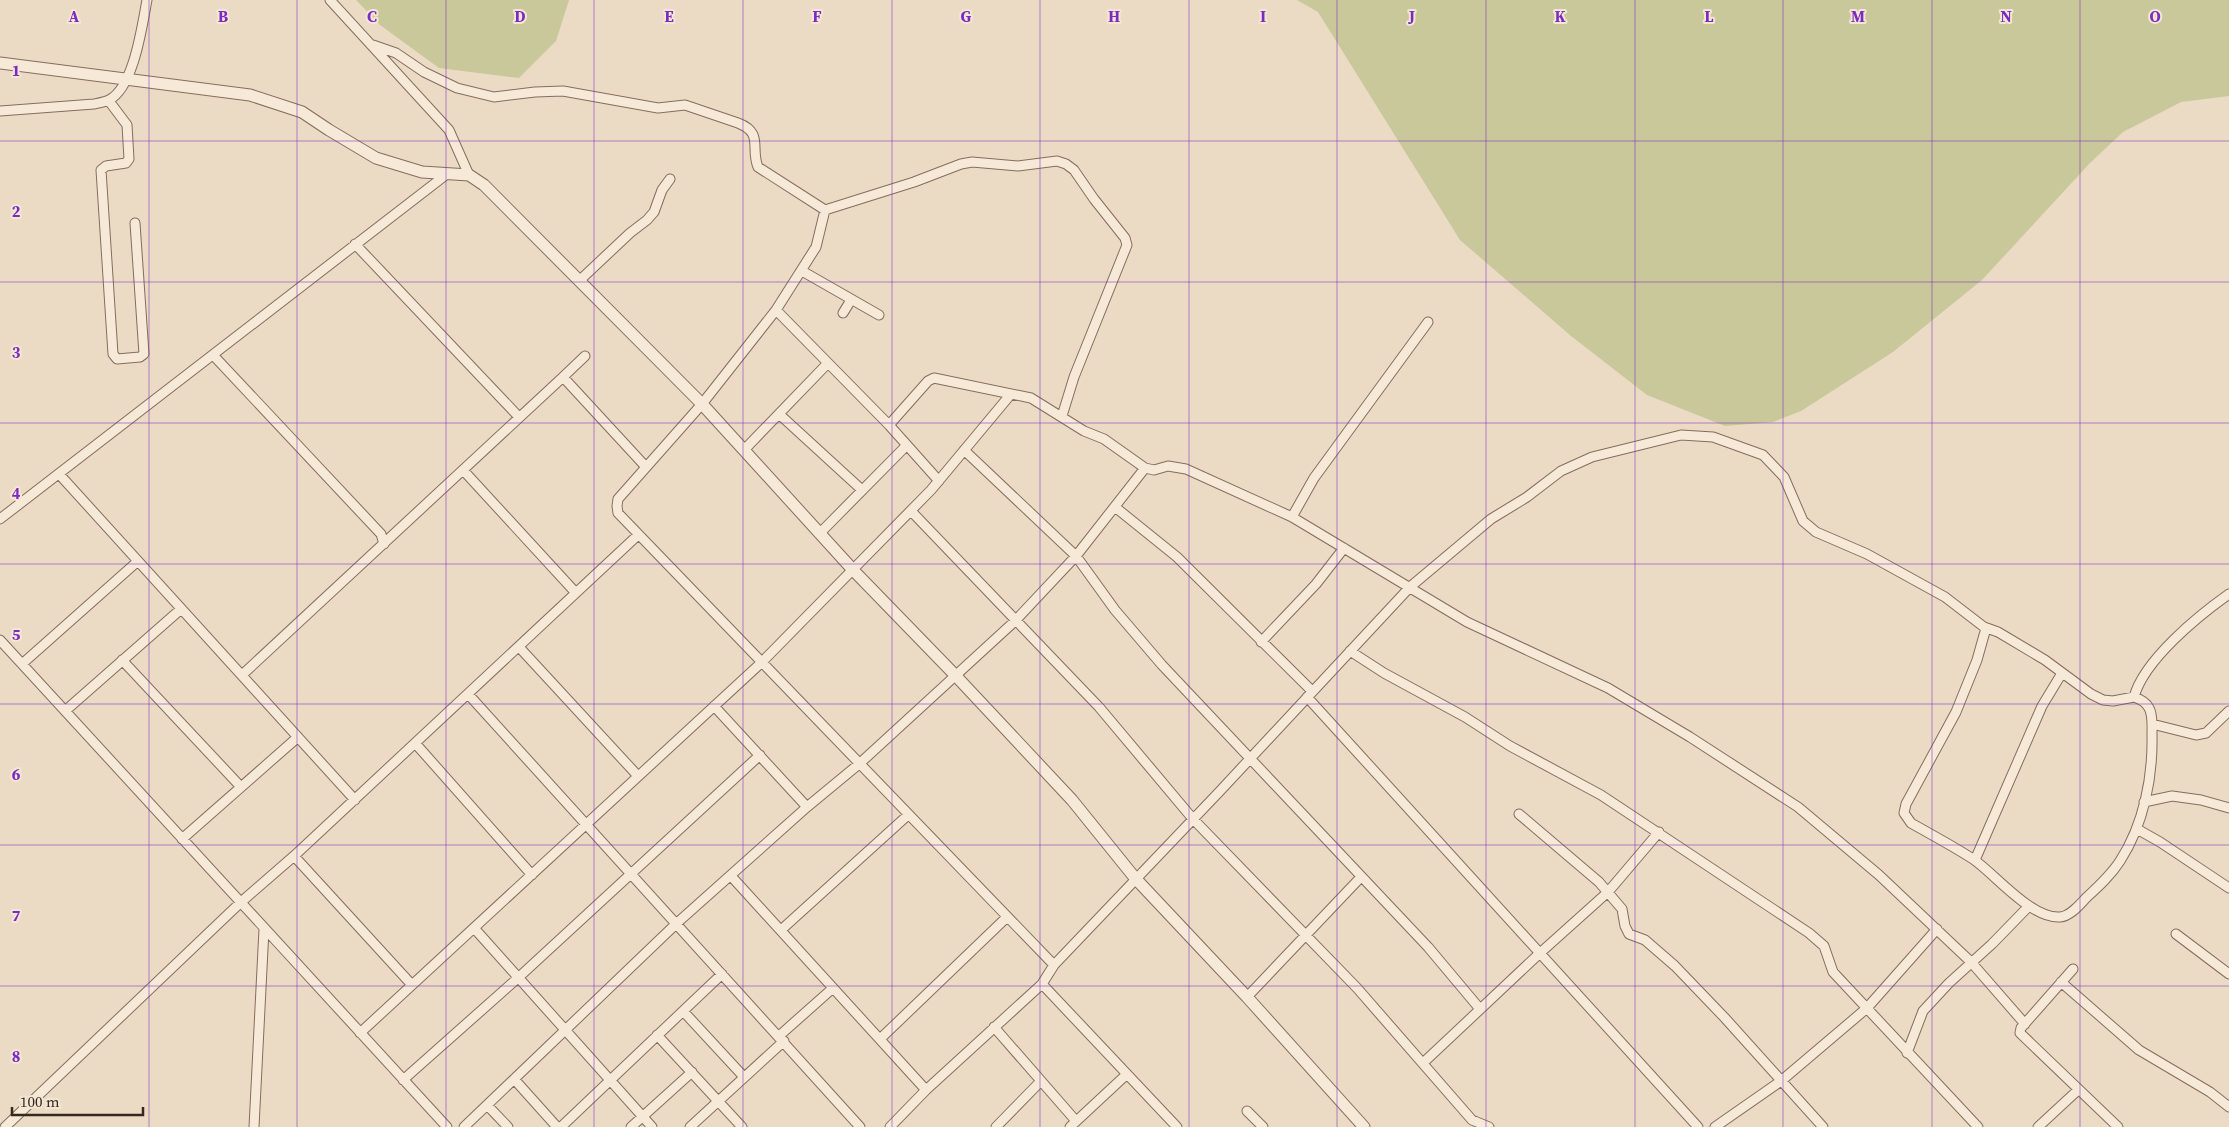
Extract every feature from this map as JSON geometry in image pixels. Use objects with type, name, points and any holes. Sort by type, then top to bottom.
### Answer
[{"type":"street","points":[[0,110],[94,104],[108,101],[117,95],[134,63],[147,0]]},
{"type":"street","points":[[330,0],[449,130],[469,175]]},
{"type":"street","points":[[373,45],[396,53],[424,72],[456,88],[494,97],[563,91],[658,108],[685,105],[738,123],[746,126],[755,136],[755,161],[758,167],[824,210]]},
{"type":"street","points":[[0,63],[250,95],[302,112],[328,130],[376,158],[422,172],[469,175],[484,185],[578,282],[702,404],[854,571],[1072,800],[1135,878],[1247,996],[1361,1126]]},
{"type":"street","points":[[108,101],[127,125],[129,159],[126,163],[106,166],[101,170],[112,354],[117,359],[140,357],[144,354],[135,223]]},
{"type":"street","points":[[824,210],[914,182],[947,168],[972,162],[1018,166],[1057,161],[1066,164],[1074,170],[1125,238],[1127,245],[1074,377],[1062,416]]},
{"type":"street","points":[[0,519],[447,174]]},
{"type":"street","points":[[578,282],[651,216],[660,200],[662,190],[670,179]]},
{"type":"street","points":[[824,210],[816,247],[776,310],[702,404],[618,499],[618,513],[1054,965]]},
{"type":"street","points":[[355,244],[519,418]]},
{"type":"street","points":[[802,271],[878,315]]},
{"type":"street","points":[[843,313],[851,300]]},
{"type":"street","points":[[776,310],[889,425],[939,481]]},
{"type":"street","points":[[1292,517],[1314,478],[1428,322]]},
{"type":"street","points":[[213,355],[381,534],[384,544]]},
{"type":"street","points":[[242,675],[585,356]]},
{"type":"street","points":[[744,450],[828,363]]},
{"type":"street","points":[[562,377],[646,467]]},
{"type":"street","points":[[889,425],[928,381],[934,378],[1011,394],[1038,402],[1084,431],[1112,444],[1145,468],[1154,470],[1168,466],[1186,469],[1292,517],[1466,622],[1608,688],[1690,737],[1798,807],[1879,876],[1972,962],[2025,1024]]},
{"type":"street","points":[[360,1033],[762,663],[854,571],[939,481],[1011,394]]},
{"type":"street","points":[[779,414],[862,490]]},
{"type":"street","points":[[890,1127],[926,1090],[1042,984],[1054,965],[1410,587],[1491,519],[1527,497],[1561,471],[1592,457],[1681,435],[1713,437],[1762,455],[1784,477],[1804,521],[1816,532],[1867,554],[1930,588],[1986,628],[2005,636],[2103,700],[2113,701],[2134,697],[2140,700],[2150,710],[2153,754],[2137,828],[2120,862],[2109,876],[2071,912],[2061,917],[2029,906],[1974,860],[1911,823],[1905,815],[1904,810],[1956,712],[1977,660],[1986,628]]},
{"type":"street","points":[[820,533],[907,445]]},
{"type":"street","points":[[964,450],[1076,556],[1115,610],[1162,665],[1428,946],[1480,1009]]},
{"type":"street","points":[[464,1127],[677,923],[859,764],[1015,621],[1076,556],[1145,468]]},
{"type":"street","points":[[463,470],[576,593]]},
{"type":"street","points":[[59,474],[355,800]]},
{"type":"street","points":[[1115,507],[1172,553],[1261,642],[1698,1127]]},
{"type":"street","points":[[911,511],[1099,707],[1193,818],[1357,988],[1472,1120],[1489,1127]]},
{"type":"street","points":[[5,1127],[240,903],[355,800],[638,535]]},
{"type":"street","points":[[1261,642],[1316,584],[1344,548]]},
{"type":"street","points":[[22,664],[138,561]]},
{"type":"street","points":[[2134,697],[2140,681],[2155,660],[2186,628],[2229,594]]},
{"type":"street","points":[[65,711],[181,608]]},
{"type":"street","points":[[0,640],[447,1127]]},
{"type":"street","points":[[519,647],[638,776]]},
{"type":"street","points":[[1350,651],[1384,673],[1466,717],[1510,746],[1594,791],[1789,918],[1824,946],[1833,972],[1978,1127]]},
{"type":"street","points":[[122,660],[241,787]]},
{"type":"street","points":[[1974,860],[2042,706],[2062,673]]},
{"type":"street","points":[[468,694],[860,1127]]},
{"type":"street","points":[[714,706],[808,807]]},
{"type":"street","points":[[2152,724],[2196,735],[2206,733],[2229,711]]},
{"type":"street","points":[[182,839],[298,737]]},
{"type":"street","points":[[415,743],[532,875]]},
{"type":"street","points":[[403,1080],[760,755]]},
{"type":"street","points":[[2144,802],[2172,796],[2201,800],[2229,808]]},
{"type":"street","points":[[781,930],[908,814]]},
{"type":"street","points":[[1520,814],[1578,863],[1608,892],[1622,909],[1625,926],[1629,934],[1645,940],[1675,966],[1724,1017],[1823,1127]]},
{"type":"street","points":[[2137,828],[2229,888]]},
{"type":"street","points":[[1423,1063],[1608,892],[1659,832]]},
{"type":"street","points":[[294,856],[412,985]]},
{"type":"street","points":[[731,876],[926,1090]]},
{"type":"street","points":[[1247,996],[1362,877]]},
{"type":"street","points":[[1907,1053],[1923,1011],[1949,983],[1992,944],[2029,906]]},
{"type":"street","points":[[880,1039],[1007,917]]},
{"type":"street","points":[[474,928],[652,1127]]},
{"type":"street","points":[[254,1127],[264,929]]},
{"type":"street","points":[[1715,1127],[1781,1081],[1867,1008],[1937,929]]},
{"type":"street","points":[[2176,934],[2229,974]]},
{"type":"street","points":[[2073,969],[2020,1031],[2022,1037],[2118,1127]]},
{"type":"street","points":[[514,1079],[559,1127],[722,974]]},
{"type":"street","points":[[2061,982],[2140,1050],[2210,1092],[2229,1107]]},
{"type":"street","points":[[1042,984],[1127,1074],[1171,1125]]},
{"type":"street","points":[[690,1127],[744,1077],[833,988]]},
{"type":"street","points":[[683,1011],[744,1077]]},
{"type":"street","points":[[994,1027],[1041,1081],[1073,1124],[1127,1074]]},
{"type":"street","points":[[658,1035],[742,1127]]},
{"type":"street","points":[[631,1127],[692,1072]]},
{"type":"street","points":[[996,1127],[1041,1081]]},
{"type":"street","points":[[2038,1127],[2078,1090]]},
{"type":"street","points":[[487,1105],[508,1127]]},
{"type":"street","points":[[1247,1111],[1263,1127]]},
{"type":"green space","points":[[356,0],[569,0],[556,41],[519,78],[439,68],[380,25]]},
{"type":"green space","points":[[1297,0],[2229,0],[2229,96],[2181,102],[2123,132],[2090,163],[1982,280],[1893,352],[1801,411],[1773,422],[1725,426],[1647,395],[1571,336],[1460,240],[1318,12]]}]
